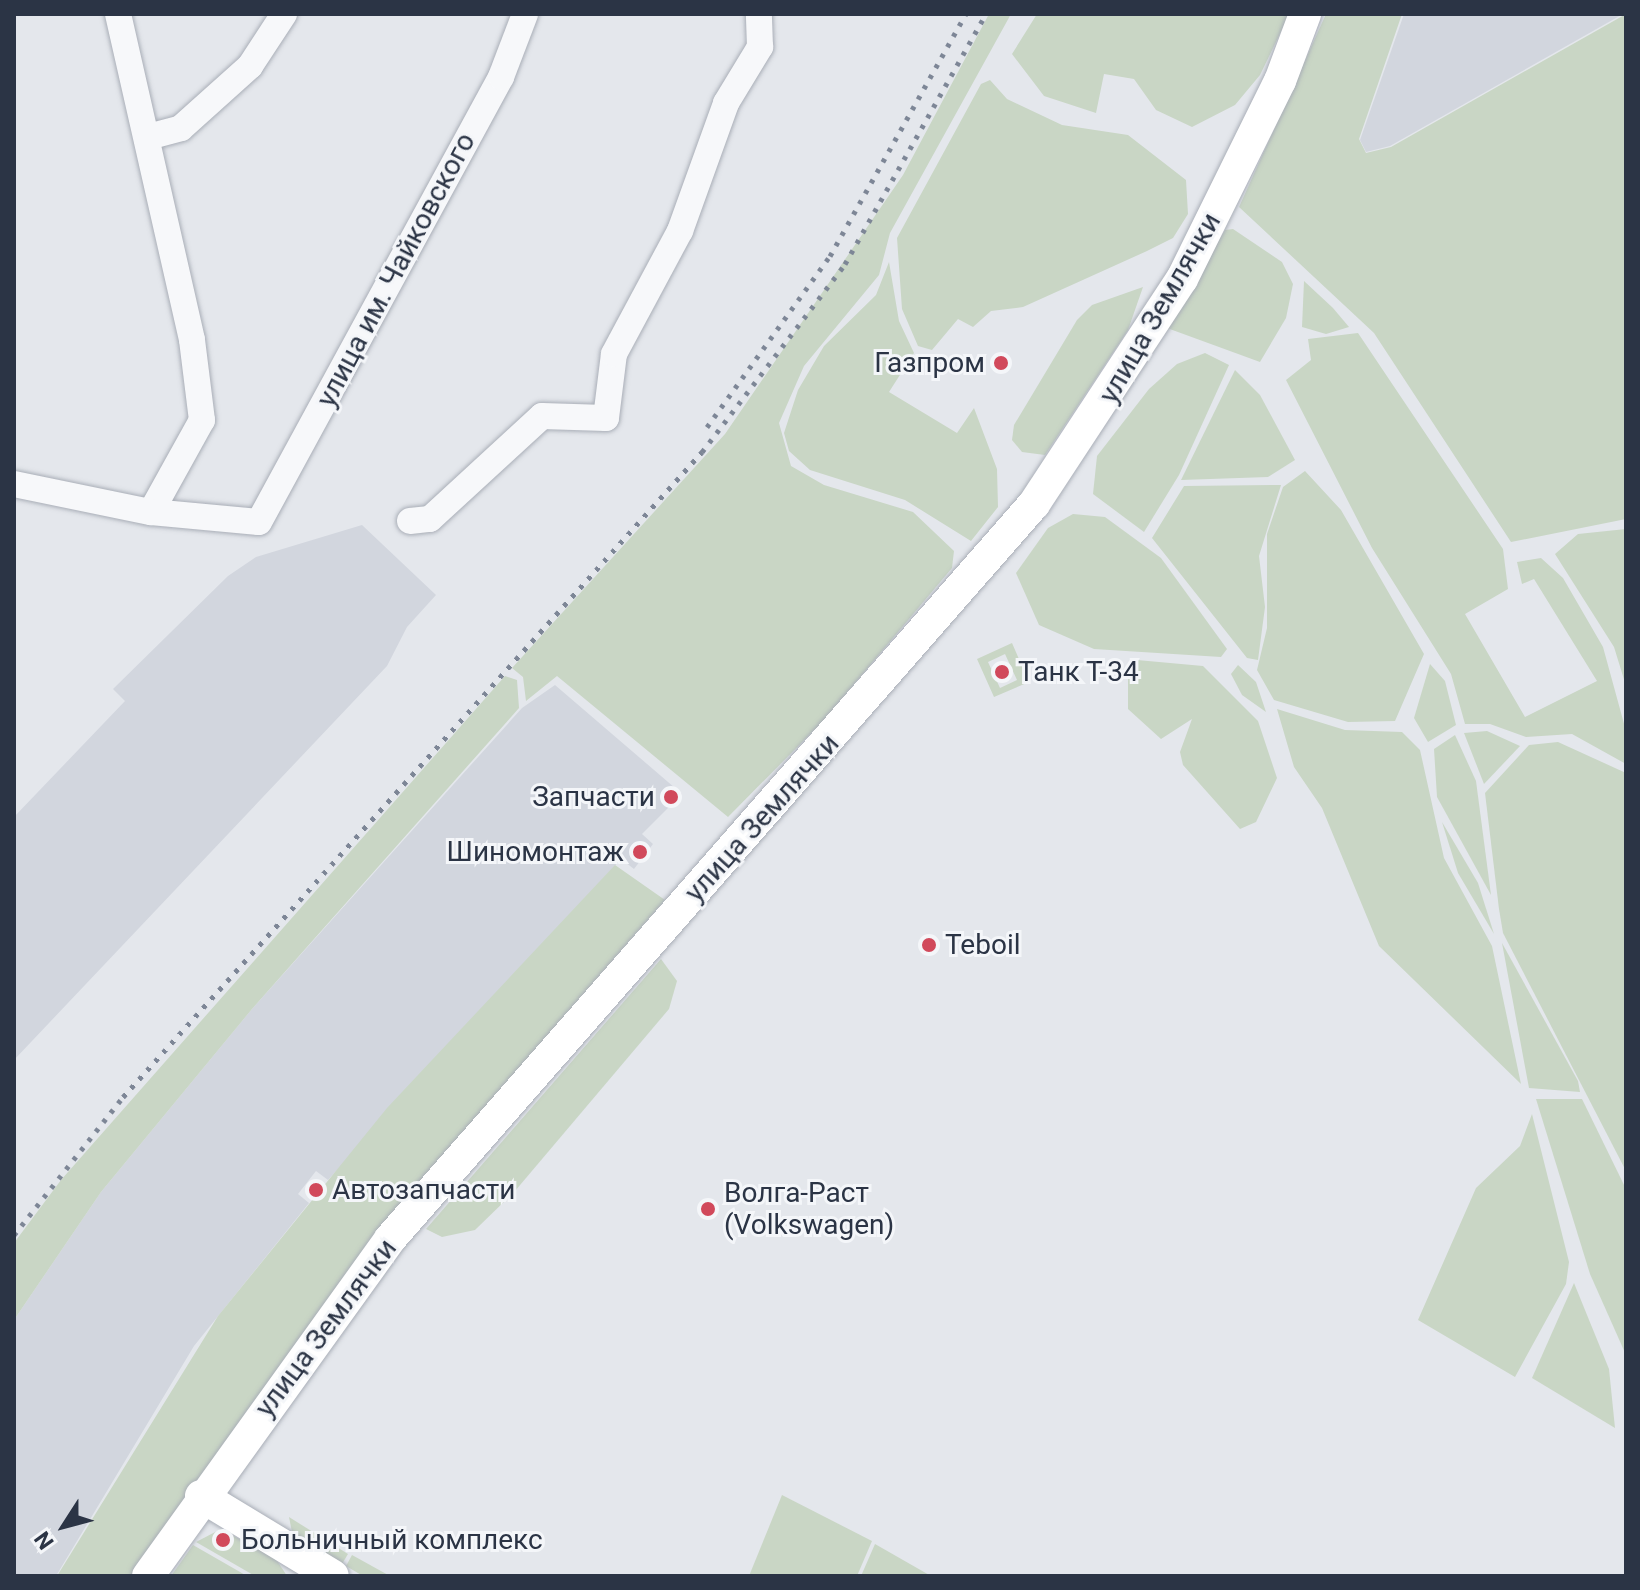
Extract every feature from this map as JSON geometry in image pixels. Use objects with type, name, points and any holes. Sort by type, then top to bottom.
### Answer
[{"type":"main road","name":"улица Землячки","points":[[148,1576],[201,1496],[390,1239],[1034,504],[1182,279],[1280,81],[1305,14]]},
{"type":"main road","points":[[201,1496],[333,1576]]},
{"type":"street","points":[[14,484],[151,512],[202,420],[148,137],[118,14]]},
{"type":"street","points":[[148,137],[181,128],[250,66],[284,14]]},
{"type":"street","name":"улица им. Чайковского","points":[[151,512],[259,522],[501,77],[525,14]]},
{"type":"street","points":[[410,521],[430,519],[542,416],[606,418],[614,354],[680,231],[726,103],[760,47],[759,14]]},
{"type":"shaded area","points":[[1404,14],[1623,14],[1390,146],[1366,152],[1360,140]]},
{"type":"shaded area","points":[[362,525],[436,595],[407,627],[387,666],[14,1060],[14,817],[125,701],[113,689],[228,576],[256,557]]},
{"type":"shaded area","points":[[555,685],[682,794],[642,834],[653,844],[634,869],[621,859],[328,1180],[316,1171],[298,1194],[309,1203],[194,1346],[56,1576],[14,1576],[14,1320],[101,1192],[252,1009],[522,708]]},
{"type":"green space","points":[[989,14],[1011,14],[890,233],[879,275],[804,366],[779,423],[791,466],[824,485],[913,512],[954,551],[952,568],[823,721],[728,817],[557,676],[526,701],[523,677],[512,668],[725,434],[903,175]]},
{"type":"green space","points":[[1037,14],[1289,15],[1260,75],[1235,105],[1192,127],[1156,110],[1134,79],[1104,74],[1096,113],[1044,96],[1012,54]]},
{"type":"green space","points":[[1326,14],[1402,14],[1359,139],[1366,153],[1391,147],[1626,14],[1626,519],[1511,542],[1374,333],[1239,207]]},
{"type":"green space","points":[[990,80],[1007,99],[1062,125],[1128,135],[1186,180],[1188,214],[1173,238],[1147,251],[1023,307],[991,311],[973,327],[958,319],[932,350],[918,346],[902,309],[897,238],[981,84]]},
{"type":"green space","points":[[1233,229],[1282,262],[1293,284],[1286,318],[1260,362],[1167,328],[1225,230]]},
{"type":"green space","points":[[889,262],[899,321],[914,353],[889,392],[957,433],[974,408],[997,469],[998,507],[971,541],[905,500],[810,470],[789,451],[784,433],[798,390],[824,346],[876,295]]},
{"type":"green space","points":[[1304,281],[1349,327],[1326,334],[1302,327]]},
{"type":"green space","points":[[1143,287],[1128,330],[1045,455],[1022,452],[1012,440],[1014,425],[1077,320],[1092,305]]},
{"type":"green space","points":[[1358,333],[1503,549],[1508,589],[1465,614],[1525,717],[1597,681],[1534,579],[1522,584],[1517,562],[1541,558],[1563,578],[1603,647],[1626,731],[1626,764],[1572,734],[1526,737],[1490,724],[1465,724],[1451,674],[1372,548],[1286,380],[1311,360],[1308,339]]},
{"type":"green space","points":[[1205,353],[1229,365],[1179,475],[1144,532],[1093,494],[1097,456],[1149,389],[1177,364]]},
{"type":"green space","points":[[1235,370],[1260,395],[1295,460],[1268,477],[1181,480]]},
{"type":"green space","points":[[1305,471],[1341,510],[1424,654],[1395,721],[1348,722],[1274,700],[1257,670],[1267,628],[1267,534],[1283,487]]},
{"type":"green space","points":[[1281,485],[1259,556],[1265,607],[1258,660],[1247,658],[1152,538],[1184,486]]},
{"type":"green space","points":[[1073,514],[1105,517],[1161,558],[1227,649],[1221,657],[1094,649],[1039,625],[1016,573],[1048,528]]},
{"type":"green space","points":[[1626,529],[1626,686],[1614,647],[1555,554],[1578,534]]},
{"type":"green space","points":[[1012,643],[1029,682],[994,697],[977,659]],"holes":[[[1005,654],[1017,680],[1000,688],[988,662]]]},
{"type":"green space","points":[[1137,660],[1203,666],[1258,721],[1277,778],[1256,822],[1240,829],[1183,765],[1180,752],[1192,719],[1161,739],[1128,709],[1128,667]]},
{"type":"green space","points":[[1430,664],[1445,681],[1456,725],[1428,742],[1414,718]]},
{"type":"green space","points":[[1238,665],[1256,682],[1266,712],[1242,695],[1231,674]]},
{"type":"green space","points":[[505,676],[517,680],[519,708],[252,1009],[101,1192],[14,1320],[14,1243],[61,1180]]},
{"type":"green space","points":[[1277,709],[1345,730],[1402,732],[1420,750],[1444,858],[1492,946],[1521,1084],[1379,946],[1322,808],[1294,767]]},
{"type":"green space","points":[[1487,731],[1520,746],[1484,784],[1464,733]]},
{"type":"green space","points":[[1455,735],[1476,781],[1491,895],[1437,797],[1434,749]]},
{"type":"green space","points":[[1558,742],[1626,773],[1626,1171],[1503,933],[1499,909],[1485,793],[1529,745]]},
{"type":"green space","points":[[1442,822],[1478,883],[1494,934],[1458,873]]},
{"type":"green space","points":[[615,865],[665,900],[386,1221],[131,1576],[57,1576],[218,1316],[387,1108]]},
{"type":"green space","points":[[1502,943],[1578,1081],[1580,1092],[1529,1088]]},
{"type":"green space","points":[[661,959],[677,981],[669,1009],[515,1191],[475,1230],[442,1237],[426,1229]]},
{"type":"green space","points":[[1536,1099],[1582,1099],[1626,1189],[1626,1355],[1590,1274]]},
{"type":"green space","points":[[1532,1114],[1569,1262],[1566,1284],[1515,1377],[1418,1320],[1476,1188],[1520,1146]]},
{"type":"green space","points":[[1574,1283],[1609,1369],[1615,1428],[1532,1378]]},
{"type":"green space","points":[[782,1495],[872,1541],[857,1576],[749,1576]]},
{"type":"green space","points":[[289,1517],[348,1554],[342,1564],[293,1537]]},
{"type":"green space","points":[[221,1529],[276,1559],[287,1576],[255,1576],[196,1542]]},
{"type":"green space","points":[[875,1544],[931,1576],[861,1576]]},
{"type":"green space","points":[[193,1545],[247,1576],[171,1576]]},
{"type":"green space","points":[[352,1555],[390,1576],[363,1576],[346,1566]]},
{"type":"railway","points":[[707,427],[830,256],[966,14]]},
{"type":"railway","points":[[14,1235],[123,1097],[702,452],[845,264],[986,14]]},
{"type":"place","name":"Газпром","points":[[1001,363]]},
{"type":"place","name":"Танк Т-34","points":[[1002,672]]},
{"type":"place","name":"Запчасти","points":[[671,797]]},
{"type":"place","name":"Шиномонтаж","points":[[640,852]]},
{"type":"place","name":"Teboil","points":[[929,945]]},
{"type":"place","name":"Автозапчасти","points":[[316,1190]]},
{"type":"place","name":"Волга-Раст (Volkswagen)","points":[[708,1209]]},
{"type":"place","name":"Больничный комплекс","points":[[223,1540]]}]
